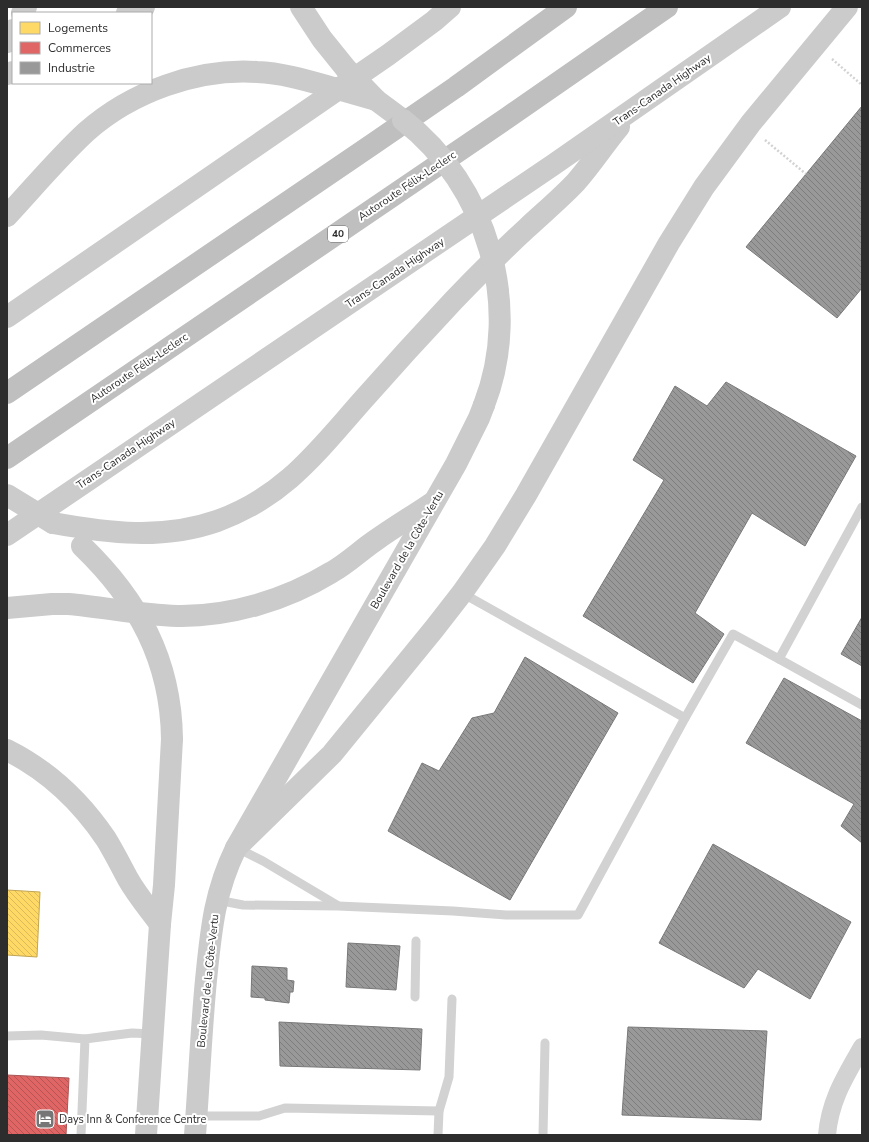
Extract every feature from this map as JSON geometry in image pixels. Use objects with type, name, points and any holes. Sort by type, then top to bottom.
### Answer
[{"type":"highway","points":[[7,393],[456,87],[566,7]]},
{"type":"highway","name":"Autoroute Félix-Leclerc","points":[[7,458],[667,7]]},
{"type":"main road","points":[[130,12],[144,7]]},
{"type":"main road","name":"Boulevard de la Côte-Vertu","points":[[196,1126],[211,932],[217,900],[227,867],[236,848],[466,444],[488,394],[496,360],[499,329],[498,290],[495,269],[485,234],[470,200],[451,169],[439,154],[414,128],[376,100],[333,55],[302,7]]},
{"type":"main road","points":[[7,317],[388,55],[434,21],[450,7]]},
{"type":"main road","name":"Trans-Canada Highway","points":[[7,535],[389,277],[780,7]]},
{"type":"main road","points":[[236,848],[332,754],[434,629],[462,592],[511,521],[661,256],[704,187],[751,123],[847,7]]},
{"type":"main road","points":[[7,42],[12,32]]},
{"type":"main road","points":[[7,216],[87,132],[131,101],[163,87],[194,78],[211,75],[241,72],[274,73],[319,83],[376,100]]},
{"type":"main road","points":[[53,523],[90,530],[139,534],[178,531],[218,521],[256,503],[272,493],[306,465],[375,386],[459,295],[516,238],[576,182],[632,110]]},
{"type":"main road","points":[[7,495],[53,523],[82,546],[108,573],[144,627],[153,644],[164,674],[170,706],[172,739],[164,885],[146,1135]]},
{"type":"main road","points":[[7,608],[68,604],[178,616],[212,614],[251,606],[283,597],[331,573],[360,553],[374,541],[434,502]]},
{"type":"main road","points":[[7,750],[36,767],[55,781],[83,808],[106,840],[129,880],[160,924]]},
{"type":"street","points":[[827,1135],[836,1094],[862,1047]]},
{"type":"lane","points":[[778,659],[862,507]]},
{"type":"lane","points":[[462,592],[685,718]]},
{"type":"lane","points":[[217,900],[244,905],[338,906],[453,911],[506,916],[578,915],[685,718],[733,634],[862,705]]},
{"type":"lane","points":[[236,848],[263,861],[338,906]]},
{"type":"lane","points":[[415,997],[416,941]]},
{"type":"lane","points":[[438,1135],[439,1111],[448,1077],[452,999]]},
{"type":"lane","points":[[7,1036],[41,1035],[85,1039],[132,1033],[153,1034]]},
{"type":"lane","points":[[81,1135],[85,1039]]},
{"type":"lane","points":[[543,1135],[545,1043]]},
{"type":"lane","points":[[196,1126],[259,1116],[286,1108],[439,1111]]},
{"type":"path","points":[[826,55],[862,84]]},
{"type":"path","points":[[760,136],[806,174]]},
{"type":"building: Logements","points":[[7,890],[40,892],[37,957],[7,955]]},
{"type":"building: Commerces","points":[[7,1075],[69,1078],[66,1135],[7,1134]]},
{"type":"building: Industrie","points":[[862,106],[862,288],[837,318],[746,247]]},
{"type":"building: Industrie","points":[[726,382],[856,456],[805,546],[752,513],[695,613],[724,634],[693,683],[583,616],[664,480],[633,460],[675,386],[707,406]]},
{"type":"building: Industrie","points":[[862,617],[862,666],[841,654]]},
{"type":"building: Industrie","points":[[525,657],[618,713],[510,900],[388,831],[422,763],[439,771],[472,718],[494,713]]},
{"type":"building: Industrie","points":[[784,678],[862,721],[862,843],[841,826],[854,804],[746,743]]},
{"type":"building: Industrie","points":[[713,844],[851,922],[810,999],[758,969],[744,988],[659,943]]},
{"type":"building: Industrie","points":[[348,943],[400,946],[396,990],[346,987]]},
{"type":"building: Industrie","points":[[252,966],[287,968],[287,980],[294,981],[293,992],[290,992],[289,1003],[251,997]]},
{"type":"building: Industrie","points":[[279,1022],[422,1029],[420,1070],[280,1066]]},
{"type":"building: Industrie","points":[[628,1027],[767,1031],[761,1120],[622,1115]]},
{"type":"place","name":"Days Inn & Conference Centre","points":[[45,1119]]}]
